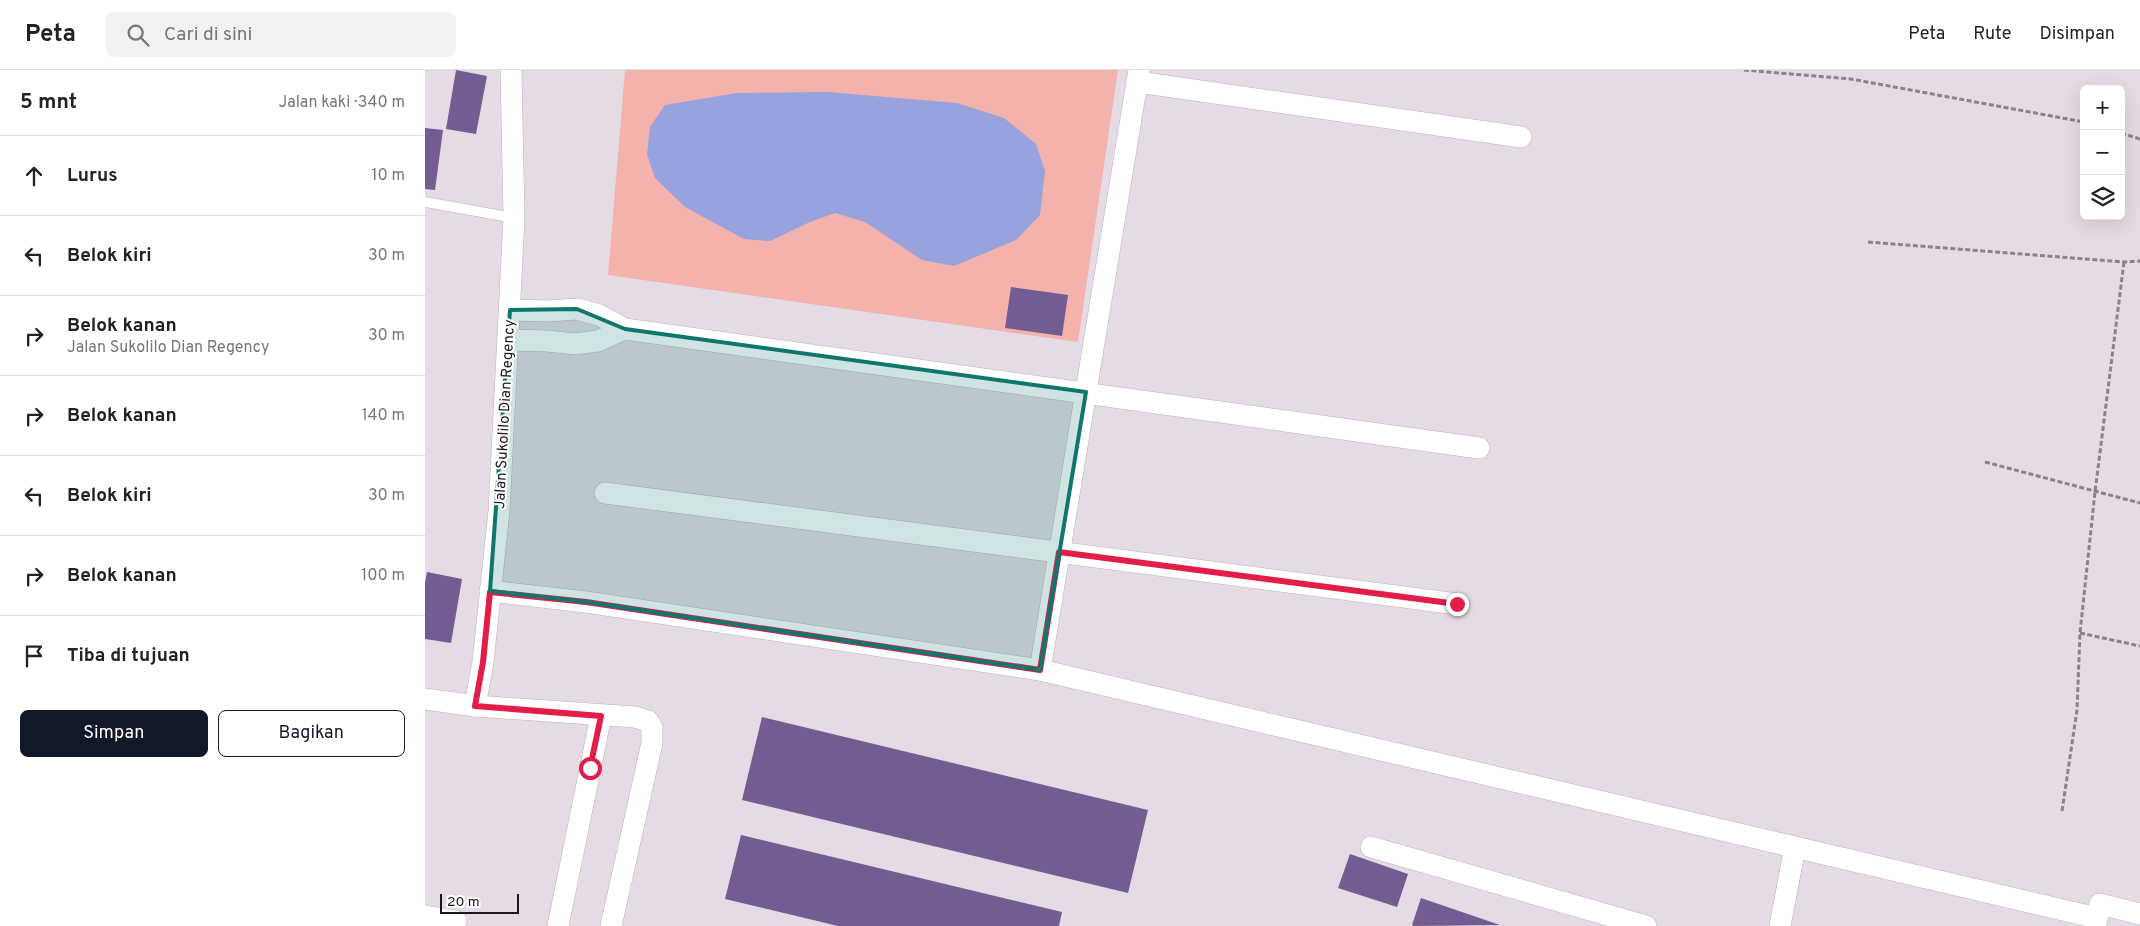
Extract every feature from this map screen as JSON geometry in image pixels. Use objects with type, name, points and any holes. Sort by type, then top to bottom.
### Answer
[{"type":"street","name":"Jalan Sukolilo Dian Regency","points":[[475,706],[483,662],[499,511],[514,218],[511,70]]},
{"type":"street","points":[[1040,670],[1139,76],[1521,137]]},
{"type":"street","points":[[510,310],[548,311],[577,309],[599,315],[625,329],[1479,448]]},
{"type":"street","points":[[508,340],[547,340],[575,344],[598,340],[625,329]]},
{"type":"street","points":[[605,493],[1457,604]]},
{"type":"street","points":[[490,592],[586,602],[1040,670],[1795,847],[2096,922],[2100,904],[2140,914]]},
{"type":"street","points":[[425,699],[475,706],[641,718],[648,721],[652,732],[652,743],[611,926]]},
{"type":"street","points":[[558,926],[601,716]]},
{"type":"street","points":[[1371,847],[1645,926]]},
{"type":"street","points":[[1780,926],[1795,847]]},
{"type":"street","points":[[425,916],[456,921]]},
{"type":"lane","points":[[425,202],[514,218]]},
{"type":"path","points":[[1744,70],[1851,79],[2080,121]]},
{"type":"path","points":[[2125,134],[2140,139]]},
{"type":"path","points":[[1868,242],[2124,262],[2140,261]]},
{"type":"path","points":[[2062,811],[2077,710],[2080,632],[2095,492],[2124,262]]},
{"type":"path","points":[[1985,462],[2140,504]]},
{"type":"path","points":[[2080,632],[2140,646]]},
{"type":"highlighted area","points":[[577,309],[625,329],[1086,392],[1040,670],[586,602],[490,591],[510,310]]},
{"type":"shaded area","points":[[625,70],[1118,70],[1078,342],[608,275]]},
{"type":"water","points":[[827,92],[957,103],[1004,118],[1036,144],[1045,171],[1040,215],[1016,240],[954,266],[922,260],[865,222],[835,213],[810,222],[770,241],[744,239],[685,207],[655,178],[647,154],[650,127],[665,105],[737,93]]},
{"type":"building","points":[[456,70],[487,76],[476,134],[446,129]]},
{"type":"building","points":[[425,128],[443,130],[435,190],[425,189]]},
{"type":"building","points":[[1011,287],[1068,295],[1062,336],[1005,328]]},
{"type":"building","points":[[427,572],[462,579],[451,643],[425,639],[425,583]]},
{"type":"building","points":[[762,717],[1148,810],[1128,893],[742,800]]},
{"type":"building","points":[[741,835],[1062,912],[1059,926],[838,926],[725,899]]},
{"type":"building","points":[[1350,854],[1408,874],[1397,907],[1338,888]]},
{"type":"building","points":[[1421,898],[1500,925],[1414,926],[1412,925]]},
{"type":"route","points":[[590,768],[601,716],[475,706],[483,662],[490,592],[586,602],[1040,670],[1059,552],[1457,604]]}]
